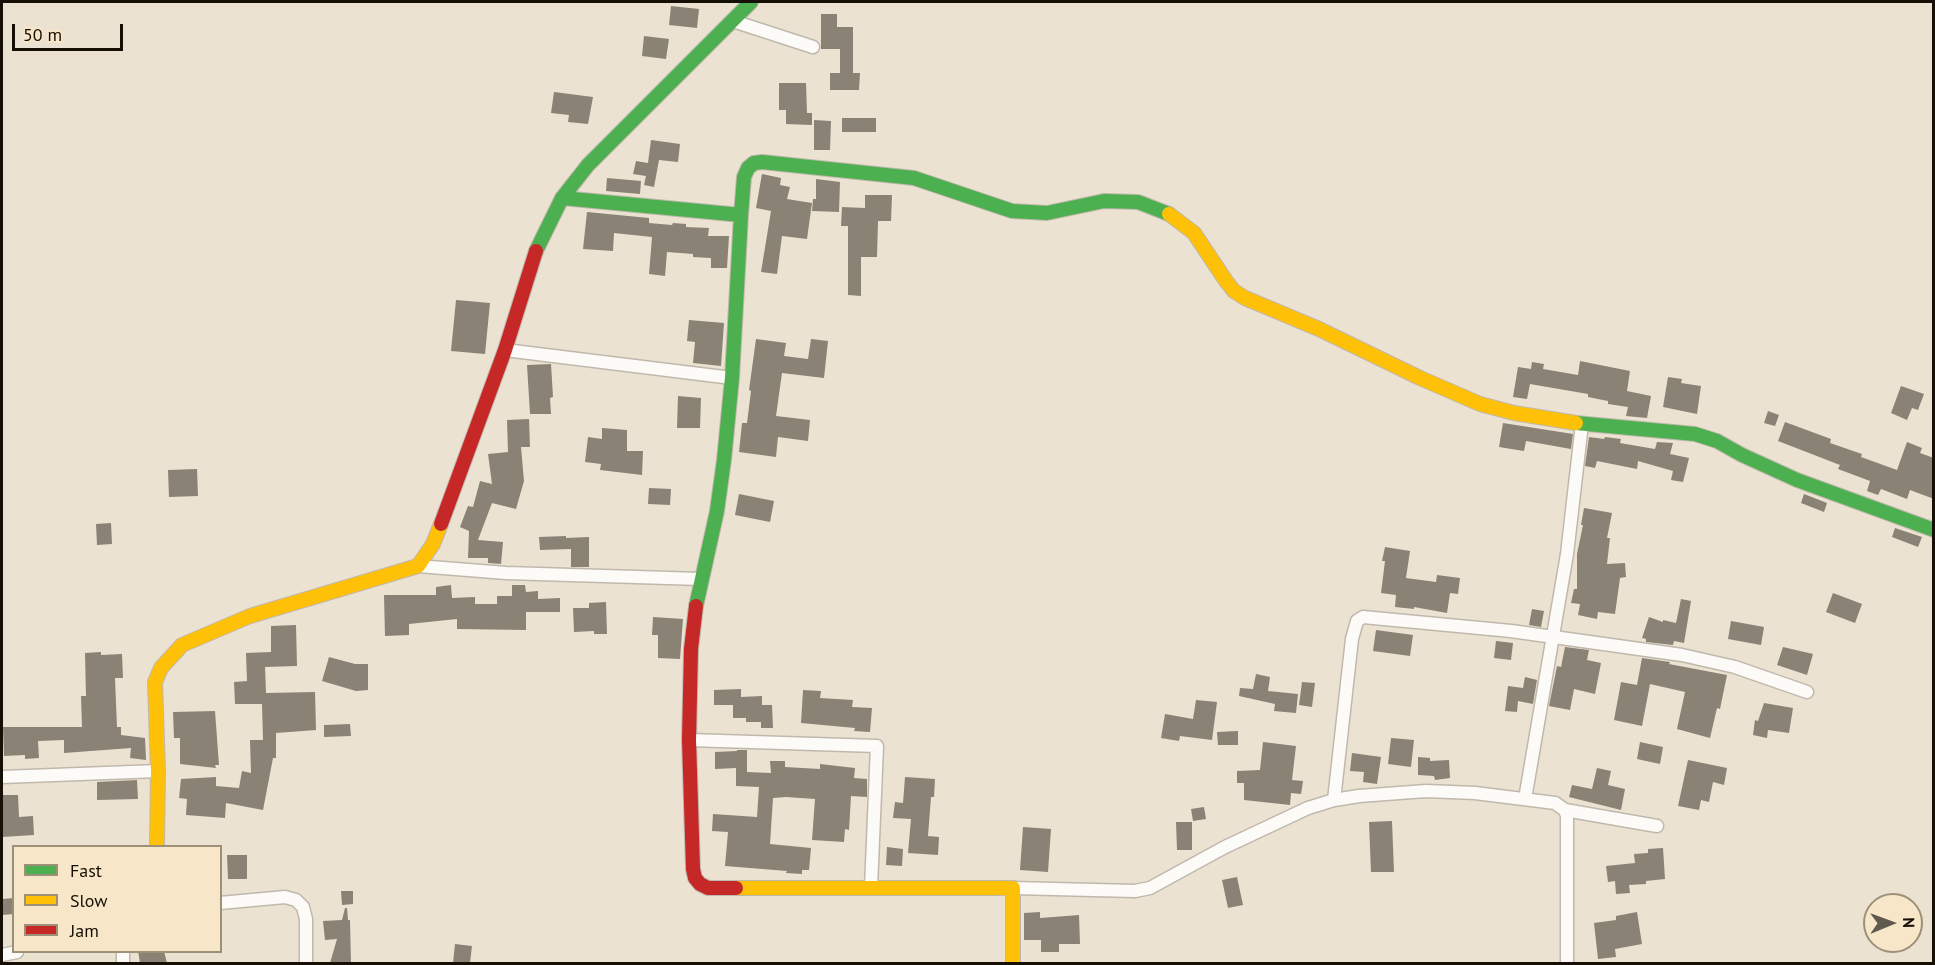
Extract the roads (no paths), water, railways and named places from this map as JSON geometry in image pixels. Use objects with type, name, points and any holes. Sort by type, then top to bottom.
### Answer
[{"type":"street","points":[[418,566],[433,544],[443,518],[505,350],[538,243],[562,198],[588,165],[751,2]]},
{"type":"street","points":[[733,21],[813,47]]},
{"type":"street","points":[[1658,826],[1565,810],[1555,803],[1476,793],[1426,791],[1359,796],[1334,800],[1308,808],[1236,842],[1150,888],[1135,891],[871,887],[708,888],[700,884],[693,869],[689,740],[691,649],[701,579],[717,511],[732,378],[744,177],[748,168],[754,163],[762,162],[914,178],[1012,211],[1047,213],[1104,201],[1138,202],[1166,212],[1194,233],[1234,291],[1255,303],[1319,329],[1480,404],[1514,413],[1582,424],[1695,434],[1717,441],[1797,480],[1934,530]]},
{"type":"street","points":[[562,198],[741,215]]},
{"type":"street","points":[[505,350],[732,378]]},
{"type":"street","points":[[1525,799],[1567,554],[1582,424]]},
{"type":"street","points":[[157,841],[158,771],[155,682],[161,669],[182,645],[193,639],[259,613],[418,566],[506,573],[701,579]]},
{"type":"street","points":[[1334,800],[1352,639],[1357,621],[1363,617],[1552,637],[1652,651],[1735,667],[1807,692]]},
{"type":"street","points":[[689,740],[878,746],[871,887]]},
{"type":"street","points":[[2,777],[158,771]]},
{"type":"street","points":[[1565,810],[1567,816],[1567,963]]},
{"type":"street","points":[[1013,888],[1013,963]]},
{"type":"street","points":[[222,903],[285,897],[296,900],[303,907],[306,919],[306,963]]}]
